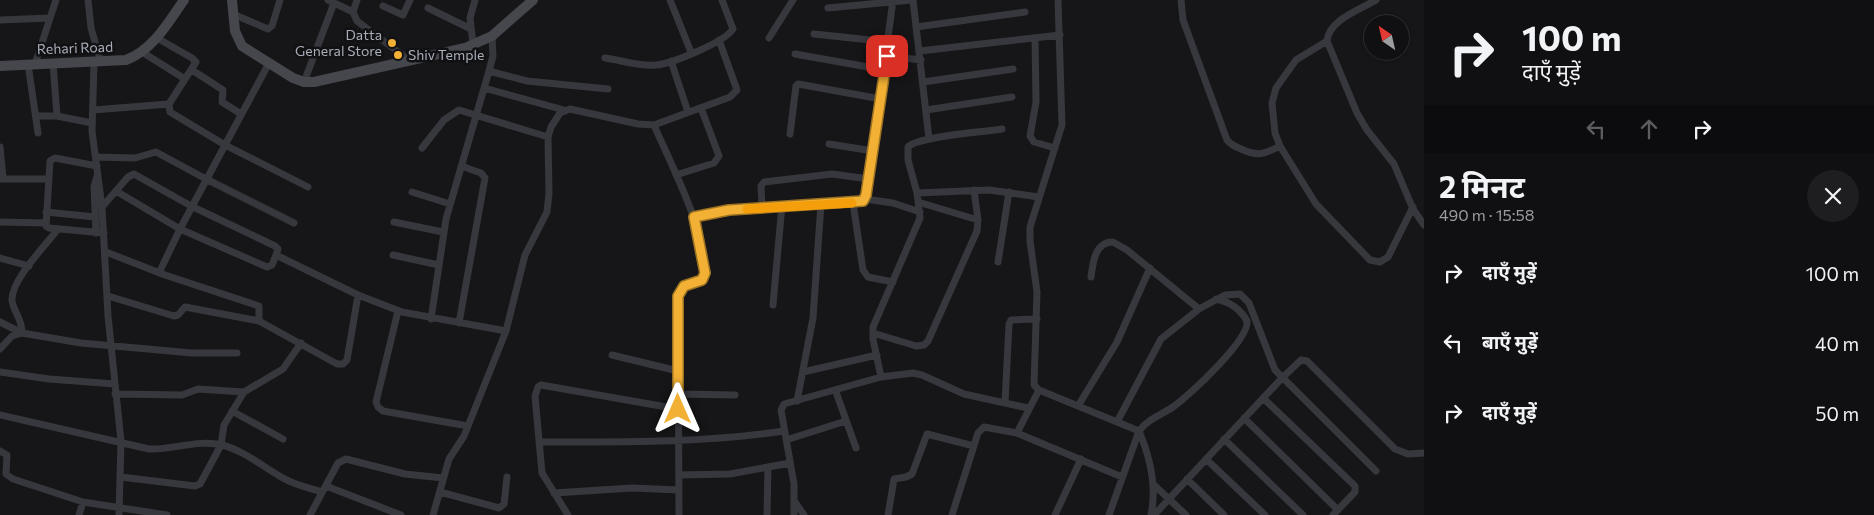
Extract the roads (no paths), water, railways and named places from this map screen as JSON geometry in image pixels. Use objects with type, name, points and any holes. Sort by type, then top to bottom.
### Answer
[{"type":"main road","name":"Rehari Road","points":[[0,66],[98,63],[126,60],[142,52],[157,38],[184,0]]},
{"type":"main road","points":[[232,0],[234,30],[242,46],[304,82],[314,82],[473,44],[492,36],[533,0]]},
{"type":"street","points":[[38,134],[32,64],[56,0]]},
{"type":"street","points":[[88,0],[98,63],[92,123],[102,207],[111,345],[121,440],[120,515]]},
{"type":"street","points":[[233,14],[268,29],[272,26],[280,0]]},
{"type":"street","points":[[353,12],[357,0]]},
{"type":"street","points":[[382,6],[403,15],[410,0]]},
{"type":"street","points":[[473,44],[470,18],[475,0]]},
{"type":"street","points":[[670,0],[691,52]]},
{"type":"street","points":[[605,58],[650,65],[671,61],[719,40],[733,28],[722,0]]},
{"type":"street","points":[[769,38],[793,0]]},
{"type":"street","points":[[828,8],[864,2],[912,0],[920,51],[929,139]]},
{"type":"street","points":[[1058,0],[1063,118],[1030,234],[1037,276],[1034,385],[1039,390],[1139,431],[1146,451],[1153,484],[1153,515]]},
{"type":"street","points":[[1181,0],[1183,20],[1227,140],[1234,146],[1254,155],[1260,155],[1280,146]]},
{"type":"street","points":[[1376,0],[1336,24],[1329,30],[1327,41],[1357,112],[1367,130],[1394,164],[1412,207],[1424,225]]},
{"type":"street","points":[[304,82],[331,1],[353,12],[357,20],[410,60]]},
{"type":"street","points":[[694,217],[718,211],[782,205],[852,203],[860,202],[865,198],[881,99],[893,1]]},
{"type":"street","points":[[428,8],[471,29]]},
{"type":"street","points":[[916,27],[1025,12]]},
{"type":"street","points":[[0,20],[50,18]]},
{"type":"street","points":[[814,34],[889,42]]},
{"type":"street","points":[[920,51],[1060,35]]},
{"type":"street","points":[[431,319],[443,232],[493,56],[492,36]]},
{"type":"street","points":[[157,38],[195,60],[196,66],[169,104],[168,109],[173,115],[308,187]]},
{"type":"street","points":[[1035,38],[1036,102],[1030,136],[1034,142],[1055,148]]},
{"type":"street","points":[[484,88],[564,110],[575,109],[638,124],[654,125],[730,97],[737,90],[719,40]]},
{"type":"street","points":[[1327,41],[1296,60],[1276,88],[1272,104],[1273,119],[1275,133],[1280,146],[1316,204],[1370,260],[1380,262],[1388,257],[1412,207]]},
{"type":"street","points":[[142,52],[185,79]]},
{"type":"street","points":[[795,54],[885,70]]},
{"type":"street","points":[[887,56],[921,60]]},
{"type":"street","points":[[671,61],[688,112]]},
{"type":"street","points":[[53,63],[57,116]]},
{"type":"street","points":[[159,273],[191,206],[269,63]]},
{"type":"street","points":[[923,82],[1013,69]]},
{"type":"street","points":[[192,70],[223,90],[222,102],[241,114]]},
{"type":"street","points":[[489,71],[527,81],[608,89]]},
{"type":"street","points":[[790,134],[796,86],[798,84],[881,99]]},
{"type":"street","points":[[926,110],[1012,96]]},
{"type":"street","points":[[93,110],[169,104]]},
{"type":"street","points":[[676,175],[714,162],[719,156],[701,108]]},
{"type":"street","points":[[422,148],[444,120],[453,112],[459,110],[477,114],[548,138]]},
{"type":"street","points":[[433,515],[449,459],[468,426],[506,331],[525,255],[547,212],[550,193],[548,138],[556,118],[564,110]]},
{"type":"street","points":[[36,116],[57,116],[92,123]]},
{"type":"street","points":[[654,125],[694,217],[705,273],[702,280],[684,286],[678,296],[679,515]]},
{"type":"street","points":[[881,377],[873,333],[918,223],[920,212],[907,150],[914,142],[1002,129]]},
{"type":"street","points":[[829,144],[873,150]]},
{"type":"street","points":[[0,147],[2,178],[48,179]]},
{"type":"street","points":[[96,157],[135,158],[156,152],[294,223]]},
{"type":"street","points":[[98,170],[55,158],[49,164],[46,223],[47,228],[104,234]]},
{"type":"street","points":[[459,323],[485,178],[481,173],[461,166]]},
{"type":"street","points":[[96,233],[94,187],[98,170]]},
{"type":"street","points":[[102,207],[128,177],[134,174],[191,206],[275,246],[278,249],[272,266],[267,267],[180,229],[116,191]]},
{"type":"street","points":[[762,207],[761,186],[764,182],[832,174],[869,179]]},
{"type":"street","points":[[917,193],[974,190],[1009,192],[1039,197]]},
{"type":"street","points":[[873,333],[916,346],[924,345],[940,315],[973,242],[978,220],[974,190]]},
{"type":"street","points":[[412,192],[450,204]]},
{"type":"street","points":[[998,262],[1009,192]]},
{"type":"street","points":[[865,198],[893,203],[920,212]]},
{"type":"street","points":[[918,202],[978,220]]},
{"type":"street","points":[[852,203],[863,270],[868,277],[893,282]]},
{"type":"street","points":[[797,402],[816,291],[821,204]]},
{"type":"street","points":[[773,305],[782,205]]},
{"type":"street","points":[[46,212],[95,217]]},
{"type":"street","points":[[0,222],[46,223]]},
{"type":"street","points":[[394,222],[443,232]]},
{"type":"street","points":[[22,333],[22,320],[13,304],[12,293],[29,266],[58,229]]},
{"type":"street","points":[[1091,277],[1096,254],[1101,246],[1109,242],[1118,244],[1150,268],[1198,309]]},
{"type":"street","points":[[106,252],[159,273],[258,306],[259,321]]},
{"type":"street","points":[[276,255],[358,295],[398,311],[431,319],[506,331]]},
{"type":"street","points":[[392,255],[439,265]]},
{"type":"street","points":[[0,258],[29,266]]},
{"type":"street","points":[[1078,406],[1117,342],[1150,268]]},
{"type":"street","points":[[1117,422],[1155,347],[1168,332],[1198,309],[1216,299],[1234,293],[1245,297],[1272,364],[1282,378],[1376,471]]},
{"type":"street","points":[[108,296],[174,316],[178,315],[185,307],[259,321],[337,364],[345,363],[358,295]]},
{"type":"street","points":[[1109,515],[1139,431],[1150,419],[1173,407],[1193,390],[1239,343],[1246,333],[1247,321],[1239,310],[1232,304],[1216,299]]},
{"type":"street","points":[[398,311],[376,402],[378,407],[384,411],[468,426]]},
{"type":"street","points":[[1005,403],[1008,324],[1010,320],[1036,319]]},
{"type":"street","points":[[0,322],[22,333],[75,343],[192,353],[237,353]]},
{"type":"street","points":[[0,349],[12,336],[22,333]]},
{"type":"street","points":[[121,477],[195,486],[201,481],[221,445],[224,425],[244,392],[282,369],[301,343]]},
{"type":"street","points":[[612,355],[678,371]]},
{"type":"street","points":[[803,372],[877,355]]},
{"type":"street","points":[[1153,515],[1298,362],[1307,361],[1395,449],[1402,454],[1424,453]]},
{"type":"street","points":[[0,372],[49,379],[115,384]]},
{"type":"street","points":[[794,515],[795,502],[782,407],[881,377],[916,373],[964,394],[1028,408]]},
{"type":"street","points":[[568,515],[542,473],[535,391],[541,386],[678,409]]},
{"type":"street","points":[[115,394],[182,395],[198,390],[244,392]]},
{"type":"street","points":[[1017,433],[1028,408],[1039,390]]},
{"type":"street","points":[[836,392],[856,448]]},
{"type":"street","points":[[678,394],[735,395]]},
{"type":"street","points":[[1244,418],[1336,513],[1355,492],[1355,486],[1263,398]]},
{"type":"street","points":[[232,411],[283,439]]},
{"type":"street","points":[[0,415],[65,431],[121,440],[149,449],[163,449],[187,444],[221,445],[246,456],[285,479],[324,489],[401,515]]},
{"type":"street","points":[[786,440],[846,421]]},
{"type":"street","points":[[952,515],[978,434],[984,428],[1017,433],[1122,478]]},
{"type":"street","points":[[539,442],[678,442],[730,439],[784,431]]},
{"type":"street","points":[[888,515],[894,479],[912,474],[927,434],[974,446]]},
{"type":"street","points":[[1224,439],[1303,515]]},
{"type":"street","points":[[0,451],[8,455],[6,474],[10,477],[84,502],[167,515]]},
{"type":"street","points":[[310,515],[338,463],[348,458],[405,474],[443,478]]},
{"type":"street","points":[[1055,515],[1081,459]]},
{"type":"street","points":[[1206,459],[1265,515]]},
{"type":"street","points":[[678,475],[720,475],[790,463]]},
{"type":"street","points":[[767,515],[768,467]]},
{"type":"street","points":[[440,492],[498,508],[504,504],[507,477]]},
{"type":"street","points":[[1187,479],[1224,515]]},
{"type":"street","points":[[1153,484],[1186,515]]},
{"type":"street","points":[[554,493],[632,488],[679,490]]},
{"type":"street","points":[[79,515],[84,502]]},
{"type":"street","points":[[795,502],[804,515]]},
{"type":"place","name":"Datta General Store","points":[[392,43]]},
{"type":"place","name":"Shiv Temple","points":[[398,55]]}]
